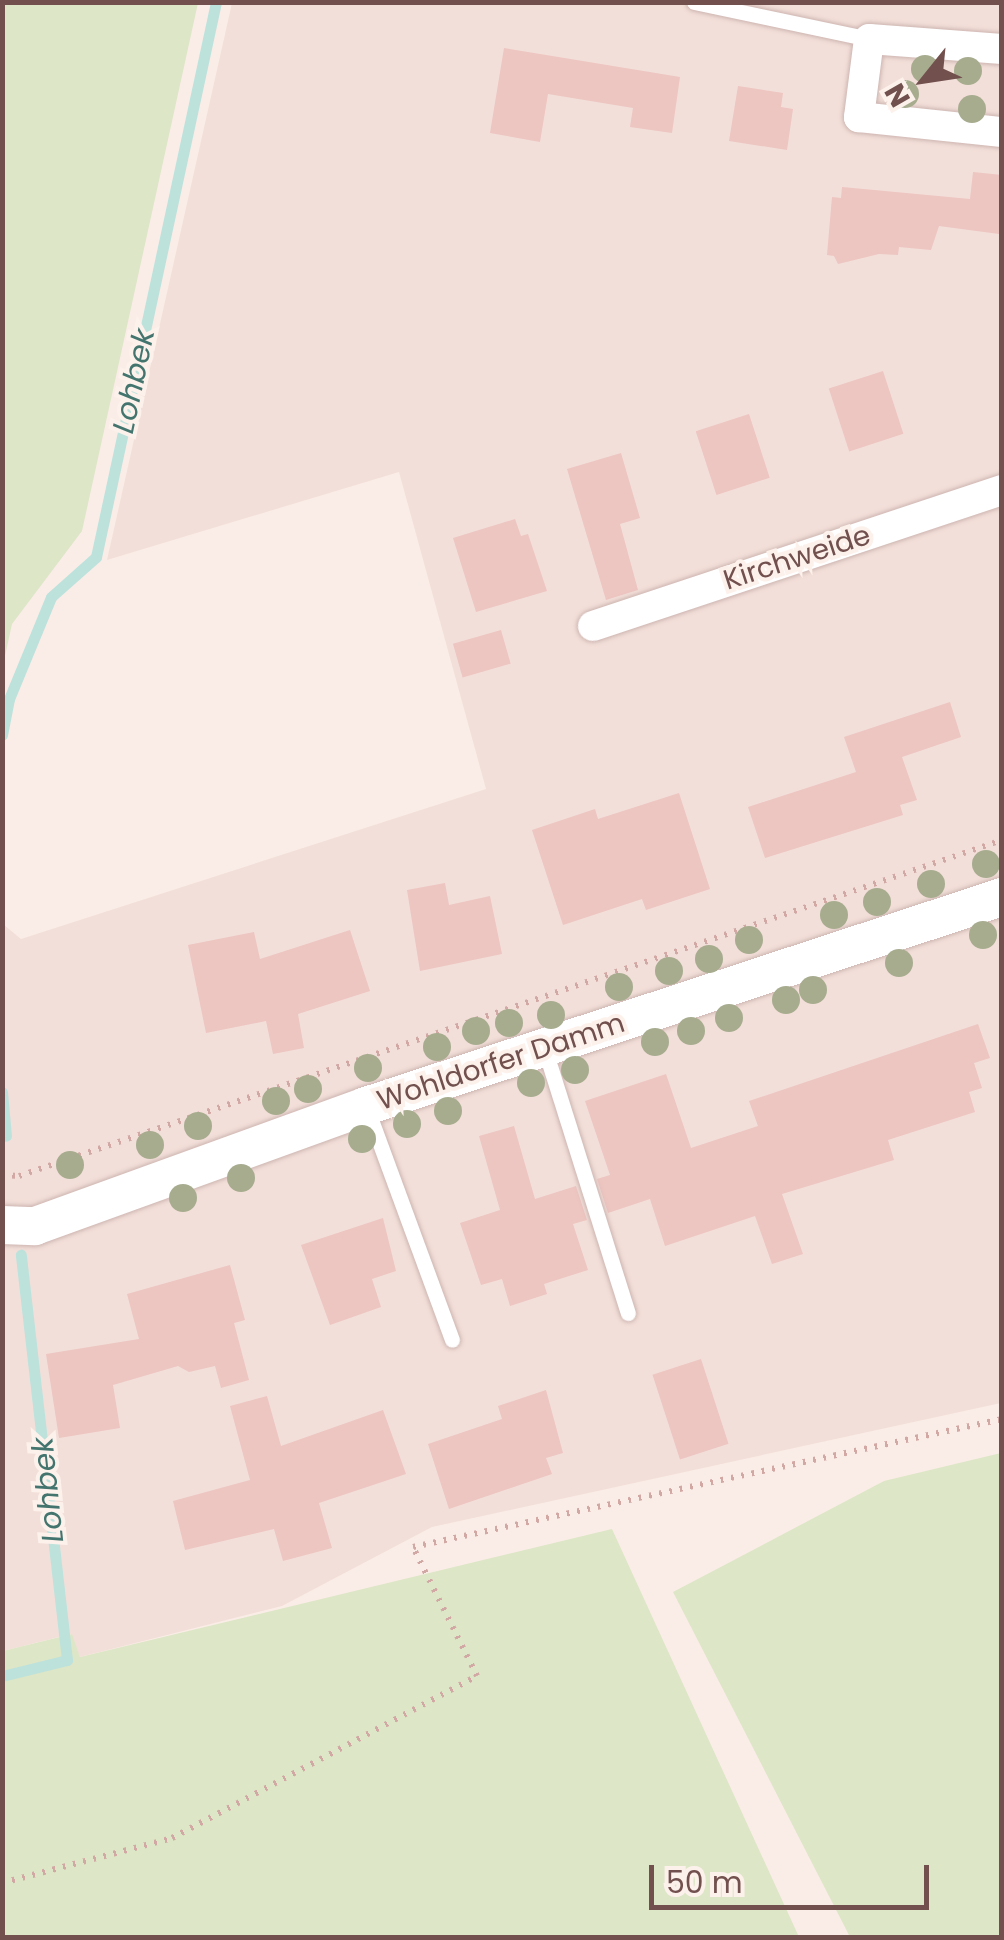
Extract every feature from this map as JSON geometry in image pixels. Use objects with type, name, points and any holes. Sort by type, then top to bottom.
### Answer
[{"type":"street","points":[[1002,48],[869,39],[859,117],[1002,132]]},
{"type":"street","name":"Kirchweide","points":[[593,626],[1002,490]]},
{"type":"street","name":"Wohldorfer Damm","points":[[2,1226],[35,1226],[366,1106],[1002,897]]},
{"type":"lane","points":[[694,2],[869,39]]},
{"type":"lane","points":[[544,1048],[628,1313]]},
{"type":"lane","points":[[366,1106],[452,1340]]},
{"type":"path","points":[[2,1175],[19,1176],[1002,840]]},
{"type":"path","points":[[2,1883],[172,1838],[477,1676],[413,1547],[1002,1419]]},
{"type":"shaded area","points":[[232,3],[1001,3],[1001,1403],[432,1527],[282,1606],[80,1657],[71,1634],[3,1651],[3,924],[21,939],[486,789],[399,472],[107,560]]},
{"type":"green space","points":[[3,2],[198,3],[82,531],[12,624],[3,665]]},
{"type":"green space","points":[[1001,1453],[1001,1937],[850,1937],[673,1592],[884,1481]]},
{"type":"green space","points":[[612,1529],[799,1937],[3,1937],[3,1651],[72,1634],[80,1657]]},
{"type":"building","points":[[504,48],[680,77],[672,133],[630,127],[633,108],[548,94],[540,142],[490,133]]},
{"type":"building","points":[[738,86],[783,93],[781,107],[793,109],[787,150],[729,141]]},
{"type":"building","points":[[973,172],[1002,175],[999,234],[939,226],[931,250],[899,247],[898,255],[879,254],[838,264],[834,256],[827,255],[832,197],[841,198],[842,187],[970,199]]},
{"type":"building","points":[[883,371],[903,434],[849,451],[829,389]]},
{"type":"building","points":[[749,414],[770,478],[716,495],[696,431]]},
{"type":"building","points":[[621,453],[640,518],[620,524],[638,590],[606,600],[567,469]]},
{"type":"building","points":[[515,519],[521,536],[528,534],[547,591],[476,612],[453,538]]},
{"type":"building","points":[[501,630],[511,664],[463,677],[453,644]]},
{"type":"building","points":[[950,702],[961,737],[902,757],[917,800],[900,805],[903,815],[765,858],[748,807],[856,772],[844,737]]},
{"type":"building","points":[[679,793],[710,889],[646,910],[642,899],[563,925],[532,830],[595,809],[598,819]]},
{"type":"building","points":[[445,883],[449,905],[490,896],[502,954],[420,971],[407,890]]},
{"type":"building","points":[[350,930],[370,991],[298,1014],[304,1048],[273,1054],[266,1021],[206,1033],[188,945],[254,932],[260,959]]},
{"type":"building","points":[[978,1024],[990,1058],[974,1063],[982,1088],[969,1092],[975,1112],[888,1140],[894,1160],[782,1194],[803,1254],[772,1264],[755,1216],[665,1246],[650,1199],[608,1213],[597,1179],[610,1175],[585,1101],[666,1074],[691,1148],[758,1126],[749,1101]]},
{"type":"building","points":[[514,1126],[535,1199],[576,1186],[587,1220],[573,1224],[588,1270],[544,1284],[547,1294],[510,1306],[502,1279],[481,1285],[460,1223],[500,1210],[479,1136]]},
{"type":"building","points":[[383,1218],[396,1271],[372,1279],[381,1307],[330,1325],[301,1245]]},
{"type":"building","points":[[230,1265],[245,1320],[234,1323],[249,1380],[221,1388],[215,1366],[189,1372],[178,1366],[113,1385],[120,1428],[59,1438],[46,1354],[139,1339],[127,1294]]},
{"type":"building","points":[[701,1359],[729,1444],[680,1459],[652,1375]]},
{"type":"building","points":[[546,1390],[563,1453],[546,1458],[552,1474],[449,1509],[428,1444],[502,1419],[498,1406]]},
{"type":"building","points":[[267,1396],[281,1446],[383,1410],[406,1474],[319,1503],[332,1548],[283,1561],[274,1529],[185,1550],[173,1501],[250,1480],[230,1406]]},
{"type":"waterway","name":"Lohbek","points":[[2,735],[9,699],[51,597],[96,557],[216,2]]},
{"type":"waterway","name":"Lohbek","points":[[2,1092],[6,1136]]},
{"type":"waterway","name":"Lohbek","points":[[2,1676],[67,1660],[21,1255]]}]
